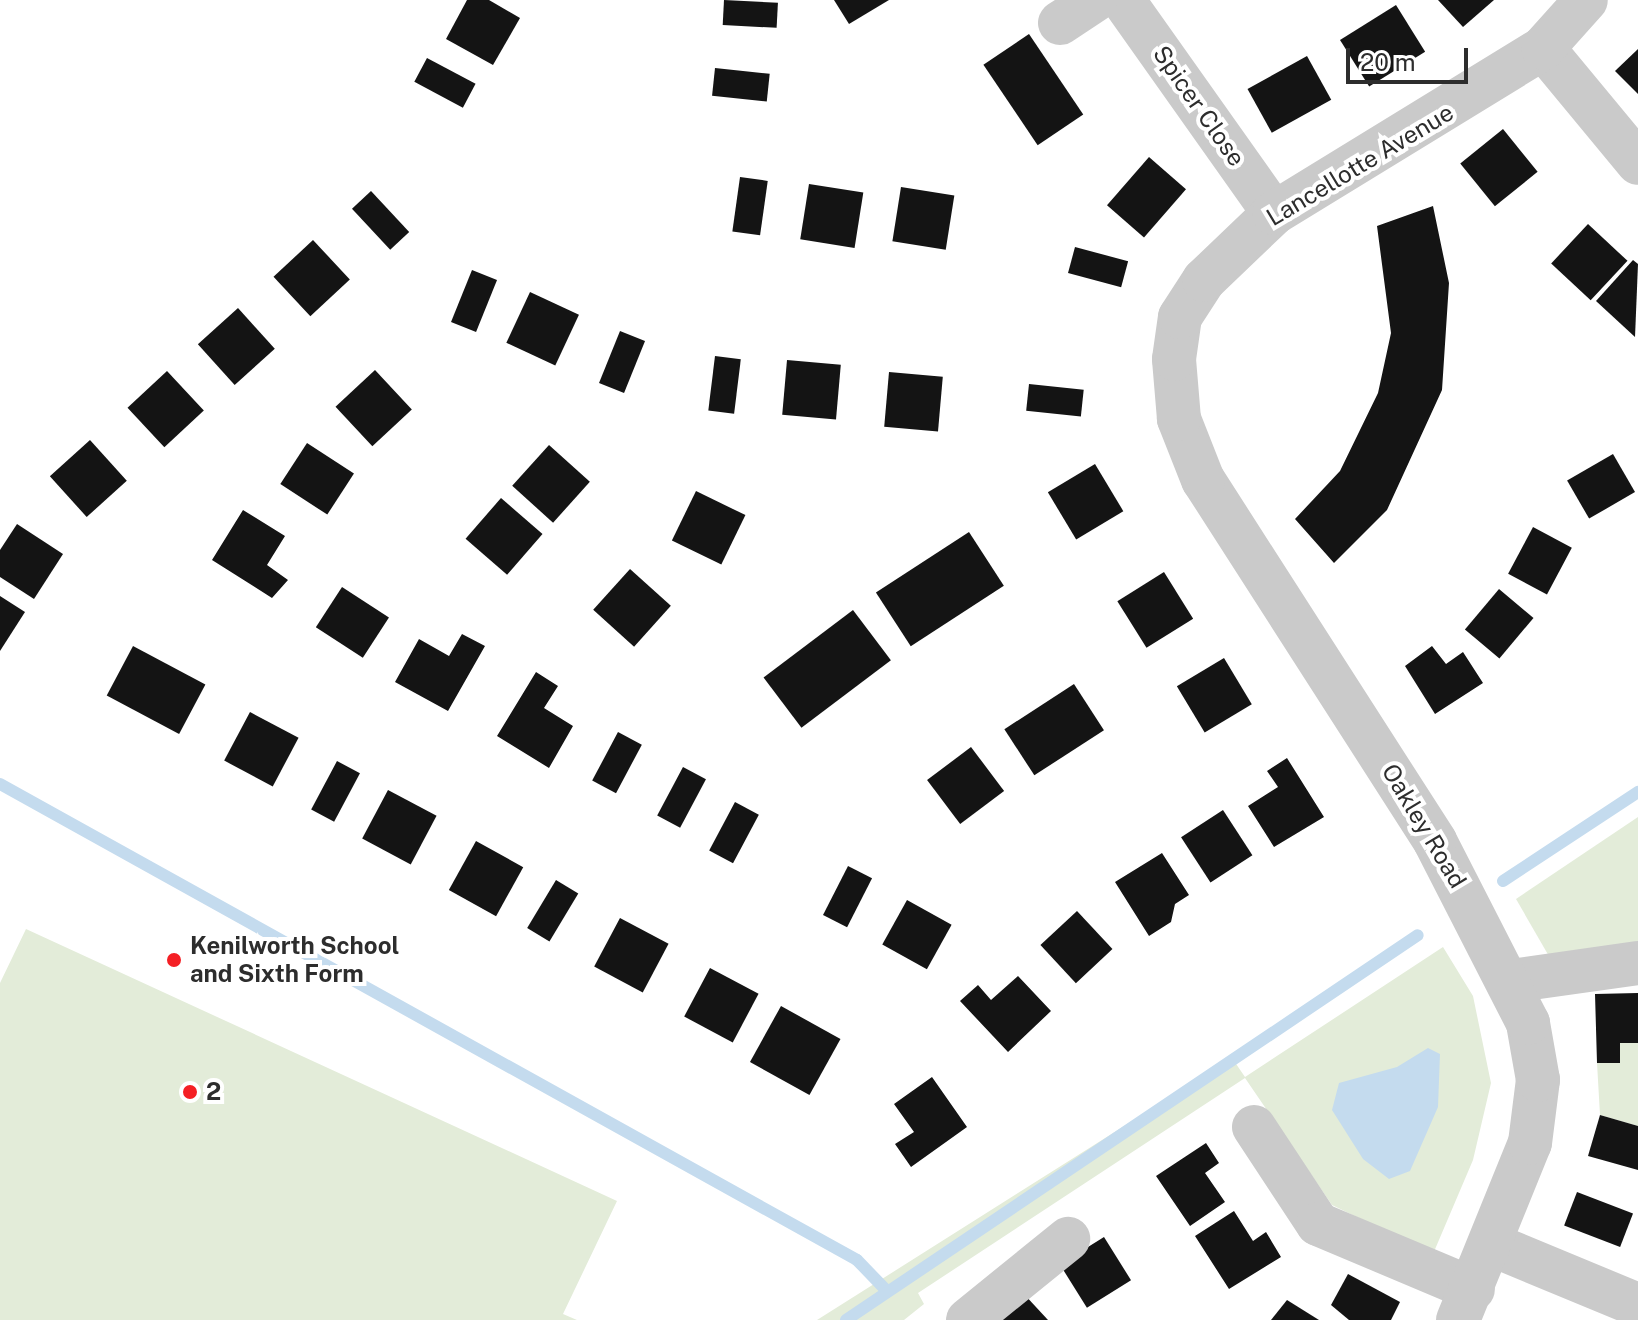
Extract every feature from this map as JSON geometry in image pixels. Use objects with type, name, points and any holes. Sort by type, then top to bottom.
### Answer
[{"type":"street","name":"Spicer Close","points":[[1123,0],[1274,213]]},
{"type":"street","name":"Lancellotte Avenue","points":[[1174,359],[1180,317],[1204,280],[1274,213],[1543,48],[1586,0]]},
{"type":"street","points":[[1543,48],[1638,163]]},
{"type":"street","name":"Oakley Road","points":[[1174,359],[1179,419],[1203,480],[1435,841],[1511,981],[1528,1023],[1538,1080],[1530,1143],[1493,1245],[1466,1305]]},
{"type":"street","points":[[1511,981],[1638,963]]},
{"type":"street","points":[[1254,1127],[1318,1224],[1466,1305]]},
{"type":"street","points":[[968,1320],[1068,1239]]},
{"type":"street","points":[[1493,1245],[1638,1305]]},
{"type":"green space","points":[[1638,817],[1638,942],[1550,958],[1516,899]]},
{"type":"green space","name":"2","points":[[26,929],[617,1201],[563,1314],[577,1320],[0,1320],[0,983]]},
{"type":"green space","points":[[1443,947],[1473,996],[1491,1083],[1473,1160],[1433,1254],[1332,1205],[1245,1078],[918,1293],[924,1304],[904,1320],[817,1320],[1232,1058],[1245,1077]]},
{"type":"green space","points":[[1620,1043],[1638,1043],[1638,1126],[1600,1115],[1597,1063],[1620,1062]]},
{"type":"water","points":[[1428,1048],[1440,1054],[1438,1107],[1410,1171],[1389,1179],[1363,1159],[1332,1110],[1339,1083],[1397,1067]]},
{"type":"building","points":[[467,0],[489,0],[520,18],[493,65],[446,39]]},
{"type":"building","points":[[724,0],[778,3],[777,28],[723,25]]},
{"type":"building","points":[[834,0],[889,0],[849,24]]},
{"type":"building","points":[[1438,0],[1494,0],[1463,27]]},
{"type":"building","points":[[1396,5],[1425,52],[1369,87],[1340,40]]},
{"type":"building","points":[[1029,34],[1083,114],[1038,145],[983,65]]},
{"type":"building","points":[[1638,49],[1638,94],[1615,71]]},
{"type":"building","points":[[1307,56],[1331,100],[1272,133],[1248,89]]},
{"type":"building","points":[[427,58],[476,84],[463,108],[414,82]]},
{"type":"building","points":[[715,68],[770,74],[767,102],[712,96]]},
{"type":"building","points":[[1503,129],[1538,172],[1495,206],[1460,164]]},
{"type":"building","points":[[1149,157],[1186,189],[1144,237],[1107,205]]},
{"type":"building","points":[[740,177],[768,181],[760,235],[732,231]]},
{"type":"building","points":[[809,184],[863,193],[855,248],[800,239]]},
{"type":"building","points":[[901,187],[954,195],[946,250],[892,241]]},
{"type":"building","points":[[371,191],[409,232],[390,250],[352,209]]},
{"type":"building","points":[[1433,206],[1449,283],[1442,390],[1387,510],[1334,563],[1295,519],[1340,471],[1378,393],[1391,333],[1377,226]]},
{"type":"building","points":[[1588,224],[1627,261],[1591,300],[1551,263]]},
{"type":"building","points":[[313,240],[350,279],[310,316],[274,277]]},
{"type":"building","points":[[1075,247],[1128,261],[1121,287],[1068,273]]},
{"type":"building","points":[[1633,260],[1638,264],[1635,337],[1596,301]]},
{"type":"building","points":[[472,270],[497,280],[476,332],[451,322]]},
{"type":"building","points":[[530,292],[579,315],[555,366],[506,343]]},
{"type":"building","points":[[238,308],[275,349],[235,385],[198,344]]},
{"type":"building","points":[[620,331],[645,341],[624,393],[599,383]]},
{"type":"building","points":[[715,356],[741,359],[734,414],[708,411]]},
{"type":"building","points":[[787,360],[841,365],[836,419],[782,415]]},
{"type":"building","points":[[375,370],[412,409],[372,446],[336,407]]},
{"type":"building","points":[[167,371],[204,410],[164,447],[128,408]]},
{"type":"building","points":[[889,372],[943,377],[938,431],[884,427]]},
{"type":"building","points":[[1029,384],[1084,390],[1081,417],[1026,411]]},
{"type":"building","points":[[90,440],[127,481],[87,517],[50,476]]},
{"type":"building","points":[[307,443],[354,473],[327,515],[280,484]]},
{"type":"building","points":[[549,445],[590,482],[553,523],[512,486]]},
{"type":"building","points":[[1613,454],[1635,492],[1589,519],[1567,480]]},
{"type":"building","points":[[1095,464],[1123,511],[1076,539],[1048,492]]},
{"type":"building","points":[[696,491],[745,515],[721,565],[672,540]]},
{"type":"building","points":[[501,498],[543,534],[507,575],[466,539]]},
{"type":"building","points":[[243,510],[285,536],[267,565],[288,580],[272,598],[212,560]]},
{"type":"building","points":[[17,524],[63,554],[34,599],[0,577],[0,550]]},
{"type":"building","points":[[1533,527],[1572,548],[1547,594],[1508,574]]},
{"type":"building","points":[[969,532],[1004,586],[911,646],[876,592]]},
{"type":"building","points":[[630,569],[671,606],[634,647],[593,610]]},
{"type":"building","points":[[1164,572],[1193,619],[1147,648],[1117,601]]},
{"type":"building","points":[[342,587],[389,617],[363,658],[316,627]]},
{"type":"building","points":[[1499,589],[1533,618],[1499,659],[1465,630]]},
{"type":"building","points":[[0,596],[25,612],[0,651]]},
{"type":"building","points":[[853,610],[891,660],[801,728],[764,677]]},
{"type":"building","points":[[462,634],[485,646],[448,711],[395,682],[419,639],[449,656]]},
{"type":"building","points":[[133,646],[205,684],[179,734],[107,695]]},
{"type":"building","points":[[1432,646],[1446,664],[1463,652],[1483,683],[1435,714],[1405,666]]},
{"type":"building","points":[[1224,658],[1252,704],[1205,733],[1177,686]]},
{"type":"building","points":[[536,672],[558,686],[544,708],[573,726],[549,768],[497,736]]},
{"type":"building","points":[[1074,684],[1104,730],[1034,775],[1004,729]]},
{"type":"building","points":[[250,712],[299,738],[273,786],[224,761]]},
{"type":"building","points":[[618,732],[642,745],[616,793],[592,781]]},
{"type":"building","points":[[971,747],[1004,791],[960,824],[927,780]]},
{"type":"building","points":[[1287,758],[1324,817],[1274,847],[1248,806],[1278,787],[1267,771]]},
{"type":"building","points":[[337,761],[360,773],[334,822],[311,810]]},
{"type":"building","points":[[683,767],[706,779],[680,828],[657,816]]},
{"type":"building","points":[[388,790],[437,816],[411,864],[362,839]]},
{"type":"building","points":[[735,802],[759,815],[733,863],[709,851]]},
{"type":"building","points":[[1223,810],[1252,855],[1210,883],[1181,837]]},
{"type":"building","points":[[476,841],[523,867],[496,916],[449,890]]},
{"type":"building","points":[[1162,853],[1189,895],[1175,904],[1171,922],[1149,936],[1115,882]]},
{"type":"building","points":[[848,866],[872,878],[847,927],[823,915]]},
{"type":"building","points":[[556,880],[578,893],[549,941],[527,928]]},
{"type":"building","points":[[907,900],[952,925],[927,969],[882,945]]},
{"type":"building","points":[[1077,911],[1112,949],[1076,983],[1040,945]]},
{"type":"building","points":[[620,918],[669,944],[643,992],[594,967]]},
{"type":"building","points":[[710,968],[759,994],[733,1042],[684,1017]]},
{"type":"building","points":[[1018,976],[1051,1011],[1008,1052],[960,1001],[978,985],[991,1000]]},
{"type":"building","points":[[1638,993],[1638,1043],[1620,1043],[1620,1063],[1597,1063],[1595,994]]},
{"type":"building","points":[[781,1006],[840,1039],[809,1095],[750,1062]]},
{"type":"building","points":[[932,1077],[967,1127],[911,1167],[895,1144],[914,1132],[894,1104]]},
{"type":"building","points":[[1600,1115],[1638,1126],[1638,1170],[1588,1156]]},
{"type":"building","points":[[1206,1143],[1219,1163],[1205,1173],[1225,1202],[1190,1226],[1156,1176]]},
{"type":"building","points":[[1577,1192],[1633,1214],[1620,1247],[1564,1226]]},
{"type":"building","points":[[1234,1211],[1253,1241],[1266,1232],[1281,1257],[1229,1289],[1195,1236]]},
{"type":"building","points":[[1104,1237],[1131,1280],[1087,1308],[1060,1265]]},
{"type":"building","points":[[1348,1274],[1400,1302],[1391,1320],[1349,1320],[1331,1305]]},
{"type":"building","points":[[1023,1293],[1048,1320],[994,1320]]},
{"type":"building","points":[[1287,1300],[1319,1320],[1271,1320]]},
{"type":"waterway","points":[[0,784],[857,1260],[886,1290]]},
{"type":"waterway","points":[[1503,881],[1638,792]]},
{"type":"waterway","points":[[846,1320],[1418,935]]},
{"type":"place","name":"Kenilworth School and Sixth Form","points":[[174,960]]},
{"type":"place","name":"2","points":[[190,1092]]}]
